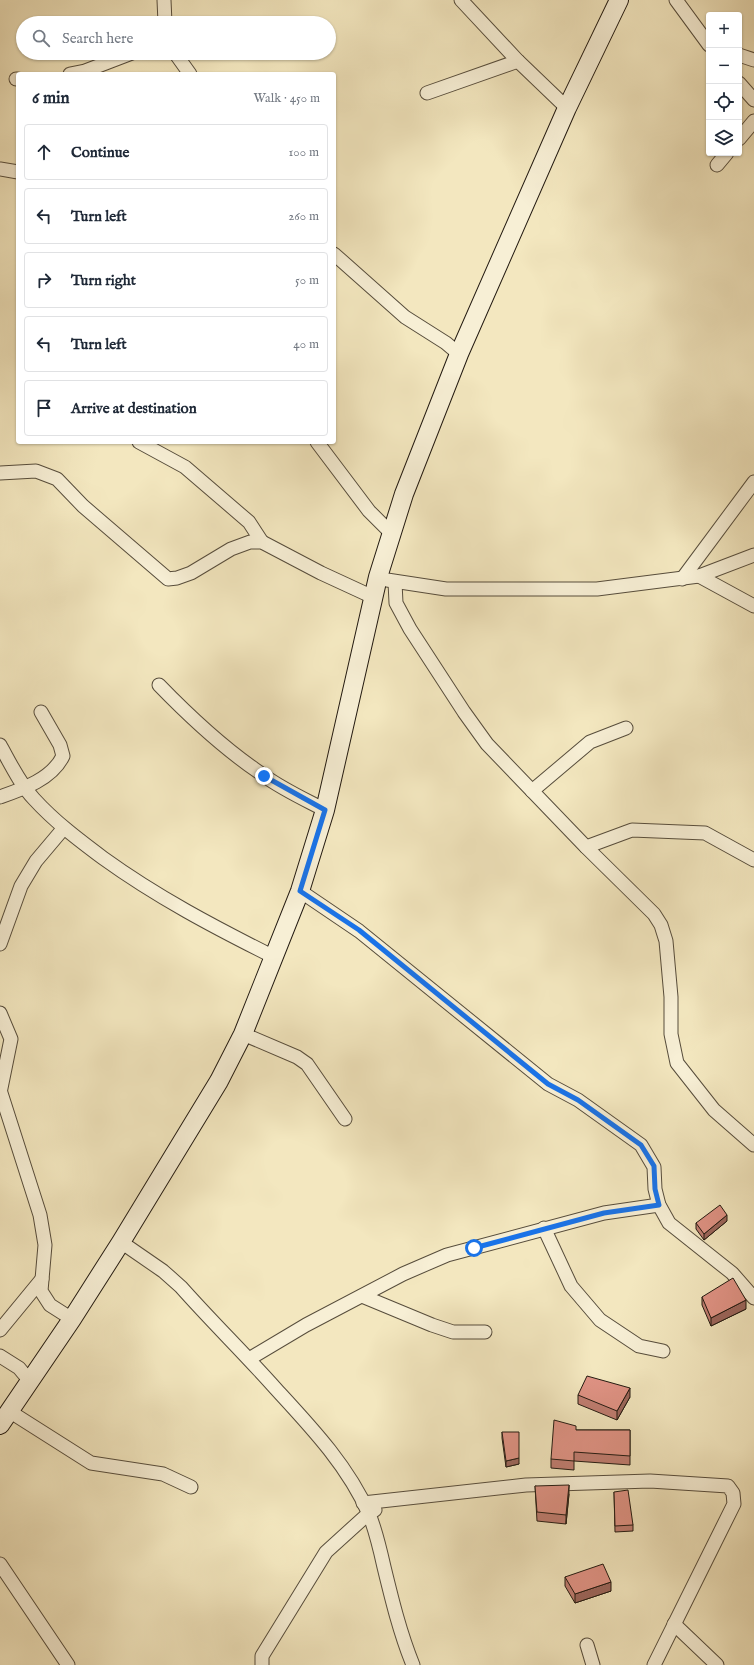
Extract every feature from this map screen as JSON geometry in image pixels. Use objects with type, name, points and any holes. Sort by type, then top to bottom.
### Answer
[{"type":"main road","points":[[4,1418],[72,1319],[121,1242],[219,1080],[243,1034],[300,891],[325,810],[373,597],[386,579],[391,533],[404,494],[458,354],[567,108],[619,0]]},
{"type":"street","points":[[164,0],[165,16]]},
{"type":"street","points":[[461,0],[518,61],[567,108]]},
{"type":"street","points":[[676,0],[706,41]]},
{"type":"street","points":[[742,56],[754,60]]},
{"type":"street","points":[[80,72],[114,60]]},
{"type":"street","points":[[180,60],[189,72]]},
{"type":"street","points":[[427,93],[518,61]]},
{"type":"street","points":[[740,84],[754,100]]},
{"type":"street","points":[[742,135],[754,121]]},
{"type":"street","points":[[717,165],[724,156]]},
{"type":"street","points":[[0,169],[16,172]]},
{"type":"street","points":[[336,256],[405,317],[446,343],[458,354]]},
{"type":"street","points":[[142,444],[185,466],[249,522],[262,542]]},
{"type":"street","points":[[319,444],[369,510],[391,533]]},
{"type":"street","points":[[0,473],[36,471],[57,479],[83,506],[168,579],[177,578],[191,573],[231,549],[250,542],[262,542],[321,573],[373,597]]},
{"type":"street","points":[[682,579],[754,482]]},
{"type":"street","points":[[386,579],[446,588],[597,589],[698,576],[754,555]]},
{"type":"street","points":[[698,576],[754,606]]},
{"type":"street","points":[[386,579],[396,603],[410,629],[464,712],[487,744],[586,847],[654,914],[662,925],[666,941],[671,996],[671,1034],[677,1063],[714,1110],[754,1145]]},
{"type":"street","points":[[159,685],[192,719],[233,754],[264,776],[325,810]]},
{"type":"street","points":[[0,797],[26,788],[59,765],[63,756],[60,745],[41,712]]},
{"type":"street","points":[[532,791],[590,742],[626,728]]},
{"type":"street","points":[[0,745],[33,798],[63,829],[123,872],[173,904],[214,927],[274,957]]},
{"type":"street","points":[[0,944],[21,886],[36,861],[63,829]]},
{"type":"street","points":[[586,847],[632,830],[705,833],[754,860]]},
{"type":"street","points":[[300,891],[359,930],[548,1084],[578,1100],[641,1145],[654,1166],[655,1189],[659,1205],[669,1223],[732,1272],[754,1298]]},
{"type":"street","points":[[0,1012],[11,1039],[0,1093],[40,1215],[45,1245],[41,1291],[50,1305],[72,1319]]},
{"type":"street","points":[[243,1034],[297,1057],[307,1064],[345,1119]]},
{"type":"street","points":[[249,1358],[306,1324],[403,1274],[447,1255],[604,1213],[659,1205]]},
{"type":"street","points":[[544,1228],[571,1286],[600,1320],[639,1346],[662,1351]]},
{"type":"street","points":[[121,1242],[163,1271],[181,1287],[305,1419],[331,1451],[366,1508],[375,1530],[396,1616],[405,1646],[413,1665]]},
{"type":"street","points":[[0,1330],[42,1279]]},
{"type":"street","points":[[362,1296],[432,1325],[453,1332],[485,1332]]},
{"type":"street","points":[[0,1356],[19,1368],[29,1380]]},
{"type":"street","points":[[4,1418],[91,1463],[163,1474],[190,1487]]},
{"type":"street","points":[[262,1665],[262,1656],[326,1552],[366,1508],[401,1499],[526,1485],[650,1481],[728,1486],[733,1494],[734,1504],[654,1665]]},
{"type":"street","points":[[0,1564],[68,1665]]},
{"type":"street","points":[[674,1624],[717,1665]]},
{"type":"street","points":[[587,1645],[593,1665]]},
{"type":"building","points":[[720,1205],[727,1215],[704,1234],[696,1223]]},
{"type":"building","points":[[733,1278],[746,1300],[711,1318],[702,1297]]},
{"type":"building","points":[[587,1376],[630,1388],[617,1411],[578,1395]]},
{"type":"building","points":[[554,1420],[576,1426],[576,1430],[630,1430],[630,1456],[574,1452],[574,1461],[551,1459]]},
{"type":"building","points":[[502,1432],[519,1432],[519,1458],[506,1461]]},
{"type":"building","points":[[569,1485],[566,1515],[537,1512],[535,1486]]},
{"type":"building","points":[[628,1490],[633,1525],[615,1526],[614,1492]]},
{"type":"building","points":[[603,1564],[611,1582],[575,1594],[565,1577]]},
{"type":"route","points":[[264,776],[295,795],[325,810],[308,861],[300,891],[359,930],[450,1006],[548,1084],[578,1100],[641,1145],[654,1166],[655,1189],[659,1205],[604,1213],[474,1248]]}]
